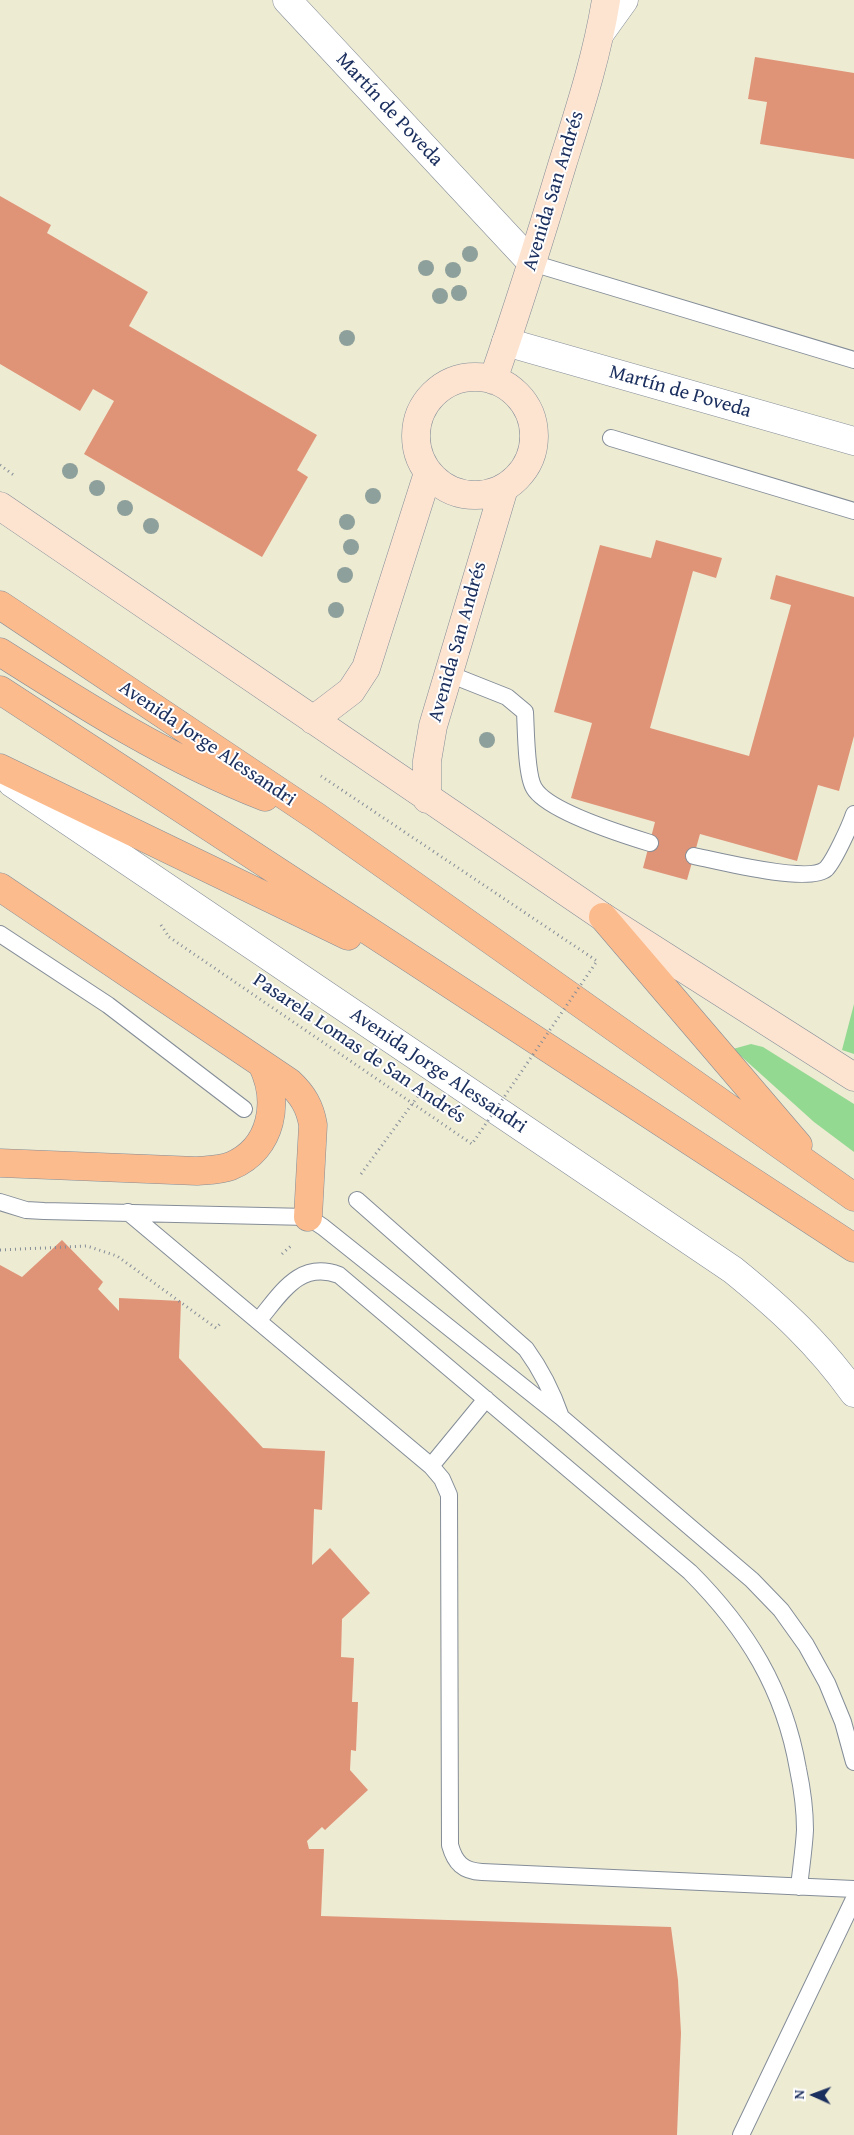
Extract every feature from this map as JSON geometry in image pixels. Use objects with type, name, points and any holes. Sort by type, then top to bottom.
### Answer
[{"type":"highway","name":"Avenida Jorge Alessandri","points":[[0,605],[317,817],[854,1197]]},
{"type":"highway","points":[[0,652],[116,724],[157,747],[241,787],[317,817]]},
{"type":"highway","points":[[0,690],[854,1248]]},
{"type":"highway","points":[[0,768],[446,983]]},
{"type":"highway","points":[[0,887],[290,1082],[299,1091],[311,1113],[313,1138],[308,1217]]},
{"type":"highway","points":[[603,917],[824,1177]]},
{"type":"highway","points":[[0,1163],[197,1171],[214,1170],[230,1166],[254,1150],[263,1138],[270,1123],[272,1107],[271,1088],[262,1064]]},
{"type":"street","name":"Martín de Poveda","points":[[287,0],[532,263]]},
{"type":"street","name":"Avenida San Andrés","points":[[493,380],[532,263],[591,73],[601,32],[606,0]]},
{"type":"street","points":[[601,32],[624,0]]},
{"type":"street","name":"Martín de Poveda","points":[[506,342],[854,442]]},
{"type":"street","points":[[479,377],[493,380],[508,388],[520,399],[529,414],[533,430],[532,447],[527,464],[517,477],[504,488],[491,493],[463,494],[450,490],[438,483],[428,473],[418,451],[416,440],[420,414],[427,401],[450,383],[464,378],[479,377]]},
{"type":"street","points":[[313,720],[351,690],[366,668],[428,473]]},
{"type":"street","name":"Avenida San Andrés","points":[[427,799],[426,779],[430,743],[504,488]]},
{"type":"street","points":[[0,506],[427,799],[603,917],[854,1077]]},
{"type":"street","name":"Avenida Jorge Alessandri","points":[[0,775],[733,1270],[793,1320],[839,1372],[854,1393]]},
{"type":"lane","points":[[532,263],[854,360]]},
{"type":"lane","points":[[611,438],[854,511]]},
{"type":"lane","points":[[449,674],[506,697],[525,712],[530,769],[534,788],[550,804],[623,835],[650,843]]},
{"type":"lane","points":[[694,856],[790,874],[817,874],[827,868],[854,814]]},
{"type":"lane","points":[[0,934],[108,1005],[244,1109]]},
{"type":"lane","points":[[357,1200],[526,1349],[546,1378],[561,1417]]},
{"type":"lane","points":[[0,1202],[26,1210],[308,1217],[340,1240],[561,1417],[752,1580],[781,1610],[806,1645],[827,1683],[843,1722],[854,1762]]},
{"type":"lane","points":[[128,1212],[431,1466],[442,1479],[449,1495],[450,1845],[453,1857],[460,1866],[471,1871],[482,1872],[854,1889]]},
{"type":"lane","points":[[258,1321],[298,1278],[315,1270],[327,1270],[344,1278],[690,1572],[719,1601],[743,1633],[771,1682],[781,1704],[794,1744],[802,1786],[805,1828],[798,1886]]},
{"type":"lane","points":[[431,1466],[486,1399]]},
{"type":"lane","points":[[741,2135],[854,1899]]},
{"type":"path","name":"Pasarela Lomas de San Andrés","points":[[160,923],[169,938],[472,1144],[597,961],[320,776]]},
{"type":"path","points":[[401,1118],[418,1096]]},
{"type":"path","points":[[0,1250],[87,1246],[117,1256],[216,1328],[238,1304]]},
{"type":"green space","points":[[854,1004],[854,1054],[842,1050]]},
{"type":"green space","points":[[751,1044],[763,1047],[854,1104],[854,1152],[814,1122],[733,1049]]},
{"type":"building","points":[[755,57],[854,73],[854,159],[760,144],[767,102],[748,99]]},
{"type":"building","points":[[0,196],[51,225],[47,233],[148,292],[129,326],[317,435],[297,470],[308,477],[262,557],[84,454],[114,401],[93,389],[80,411],[0,364]]},
{"type":"building","points":[[656,540],[722,558],[716,578],[693,571],[650,728],[749,756],[791,605],[770,599],[776,575],[854,597],[854,736],[839,791],[818,785],[797,861],[700,834],[687,880],[643,868],[655,822],[571,798],[592,723],[554,712],[600,545],[651,558]]},
{"type":"building","points":[[62,1240],[103,1282],[98,1289],[119,1311],[119,1298],[181,1301],[179,1358],[263,1448],[325,1451],[322,1510],[314,1509],[312,1565],[330,1548],[370,1593],[342,1619],[341,1657],[354,1658],[352,1702],[358,1702],[356,1751],[351,1750],[350,1770],[368,1790],[325,1830],[322,1827],[307,1841],[309,1849],[324,1849],[321,1916],[671,1927],[678,1980],[681,2033],[677,2135],[0,2135],[0,1265],[22,1277]]}]
